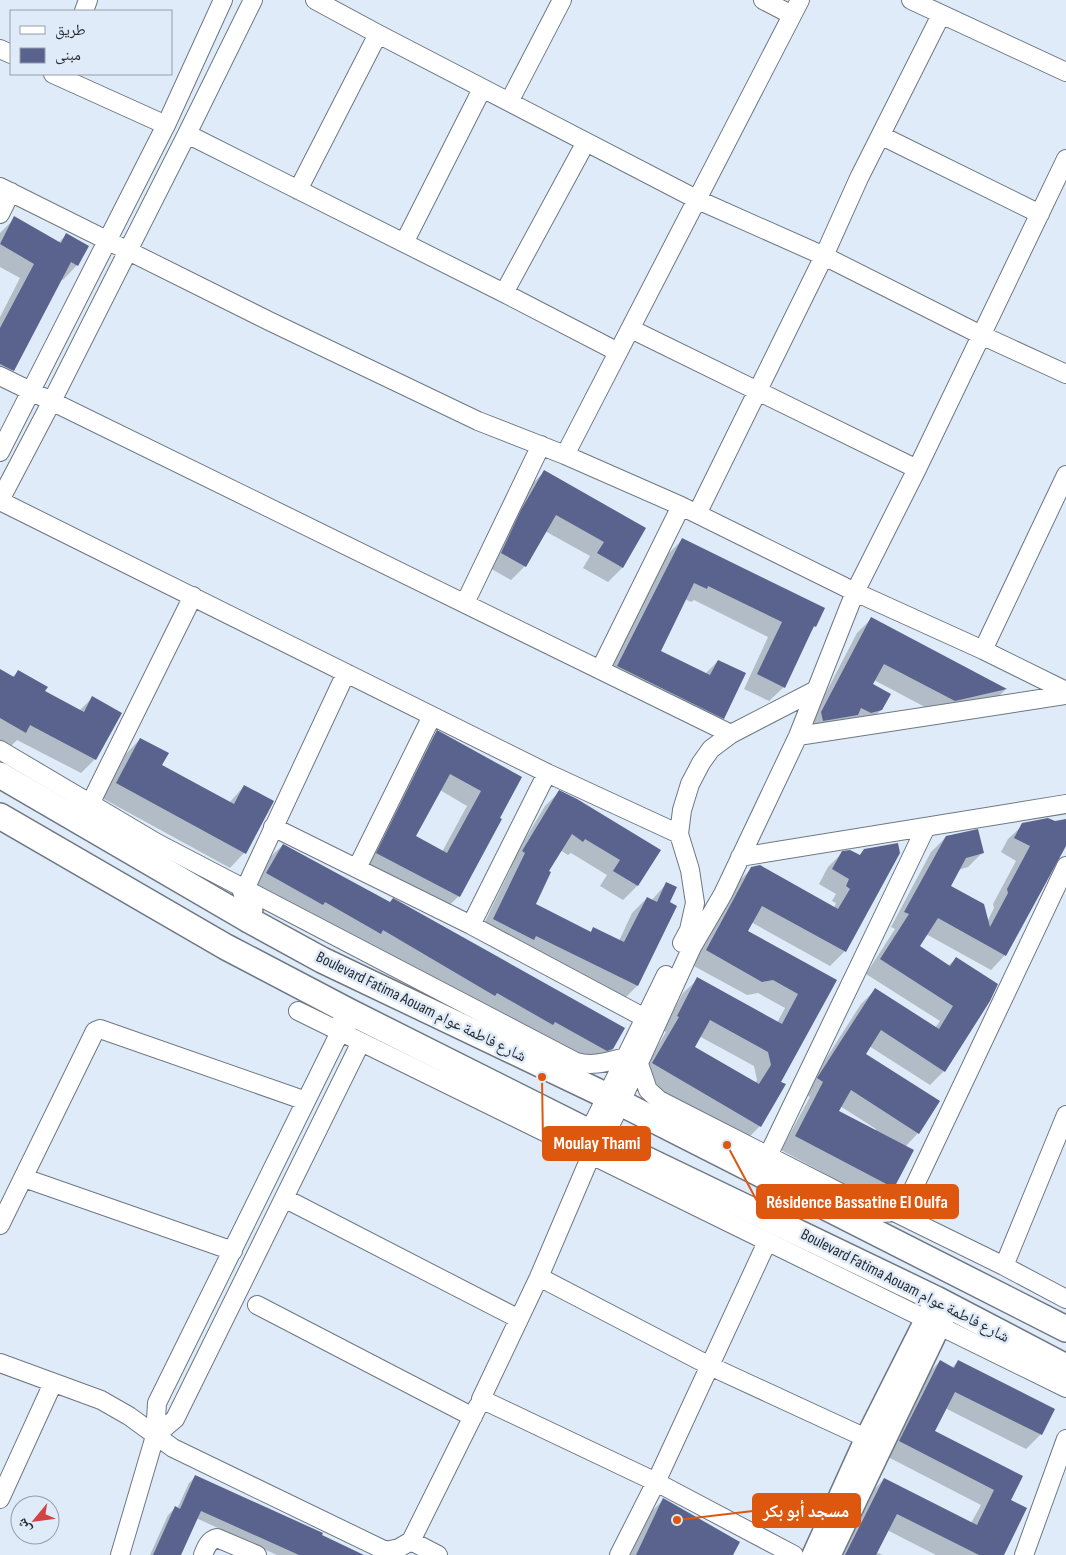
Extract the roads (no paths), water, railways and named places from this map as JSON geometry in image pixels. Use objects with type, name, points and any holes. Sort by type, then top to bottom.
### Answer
[{"type":"main road","name":"Boulevard Fatima Aouam شارع فاطمة عوام","points":[[0,774],[249,920],[322,960],[614,1100],[764,1164],[1066,1329]]},
{"type":"main road","name":"Boulevard Fatima Aouam شارع فاطمة عوام","points":[[0,816],[226,947],[350,1029],[596,1141],[938,1313],[1066,1367]]},
{"type":"main road","points":[[245,889],[250,906],[249,920]]},
{"type":"street","points":[[0,452],[166,125],[223,0]]},
{"type":"street","points":[[253,0],[0,501],[432,716],[680,834]]},
{"type":"street","points":[[509,102],[562,0]]},
{"type":"street","points":[[565,455],[796,8],[763,0]]},
{"type":"street","points":[[911,0],[936,8],[1066,72]]},
{"type":"street","points":[[326,3],[378,34],[698,200],[824,256],[981,335],[1066,374]]},
{"type":"street","points":[[600,670],[757,392],[824,256],[859,178],[882,136],[936,8]]},
{"type":"street","points":[[298,190],[378,34]]},
{"type":"street","points":[[58,75],[166,125]]},
{"type":"street","points":[[404,244],[482,89]]},
{"type":"street","points":[[187,134],[618,352]]},
{"type":"street","points":[[882,136],[1040,214]]},
{"type":"street","points":[[504,293],[586,142]]},
{"type":"street","points":[[0,1363],[101,1400],[129,1416],[173,1448],[385,1553],[411,1541],[473,1417],[539,1277],[614,1100],[692,947],[723,894],[798,736],[855,592],[917,469],[1066,159]]},
{"type":"street","points":[[0,214],[6,189],[269,321],[478,421],[565,455],[689,510],[855,592],[983,650],[1066,693]]},
{"type":"street","points":[[631,329],[917,469]]},
{"type":"street","points":[[0,376],[731,734]]},
{"type":"street","points":[[464,604],[541,445]]},
{"type":"street","points":[[983,650],[1066,475]]},
{"type":"street","points":[[90,804],[193,596]]},
{"type":"street","points":[[245,889],[346,673]]},
{"type":"street","points":[[816,690],[731,734],[711,749],[690,784],[682,810],[680,834],[690,870],[695,903],[693,918],[689,930],[645,1018],[633,1060],[648,1090],[659,1100],[764,1164],[880,1213],[894,1212],[900,1209],[906,1204],[1066,866]]},
{"type":"street","points":[[798,736],[1066,693]]},
{"type":"street","points":[[357,868],[432,716]]},
{"type":"street","points":[[0,750],[157,844],[576,1062],[599,1064],[633,1060]]},
{"type":"street","points":[[472,925],[547,772]]},
{"type":"street","points":[[740,857],[1066,804]]},
{"type":"street","points":[[273,827],[472,925],[645,1018]]},
{"type":"street","points":[[764,1164],[926,827]]},
{"type":"street","points":[[298,1012],[350,1029],[596,1141],[767,1242],[938,1313],[1066,1388]]},
{"type":"street","points":[[0,1225],[95,1031],[100,1029],[306,1101]]},
{"type":"street","points":[[120,1555],[156,1436],[157,1403],[306,1101],[350,1029]]},
{"type":"street","points":[[156,1436],[175,1418],[284,1198],[350,1029]]},
{"type":"street","points":[[1004,1266],[1066,1115]]},
{"type":"street","points":[[24,1178],[232,1251]]},
{"type":"street","points":[[284,1198],[519,1319]]},
{"type":"street","points":[[894,1212],[1066,1299]]},
{"type":"street","points":[[619,1555],[656,1482],[767,1242]]},
{"type":"street","points":[[539,1277],[710,1366],[866,1438]]},
{"type":"street","points":[[257,1305],[473,1417]]},
{"type":"street","points":[[813,1555],[866,1438],[938,1313]]},
{"type":"street","points":[[830,1555],[938,1313]]},
{"type":"street","points":[[0,1499],[53,1383]]},
{"type":"street","points":[[481,1399],[656,1482],[794,1555]]},
{"type":"street","points":[[1024,1555],[1062,1460],[1066,1440]]},
{"type":"street","points":[[203,1555],[209,1543],[217,1538],[257,1555]]},
{"type":"street","points":[[411,1541],[438,1555]]},
{"type":"place","name":"Moulay Thami","points":[[542,1077]]},
{"type":"place","name":"Résidence Bassatine El Oulfa","points":[[727,1145]]},
{"type":"place","name":"مسجد أبو بكر","points":[[677,1520]]}]
